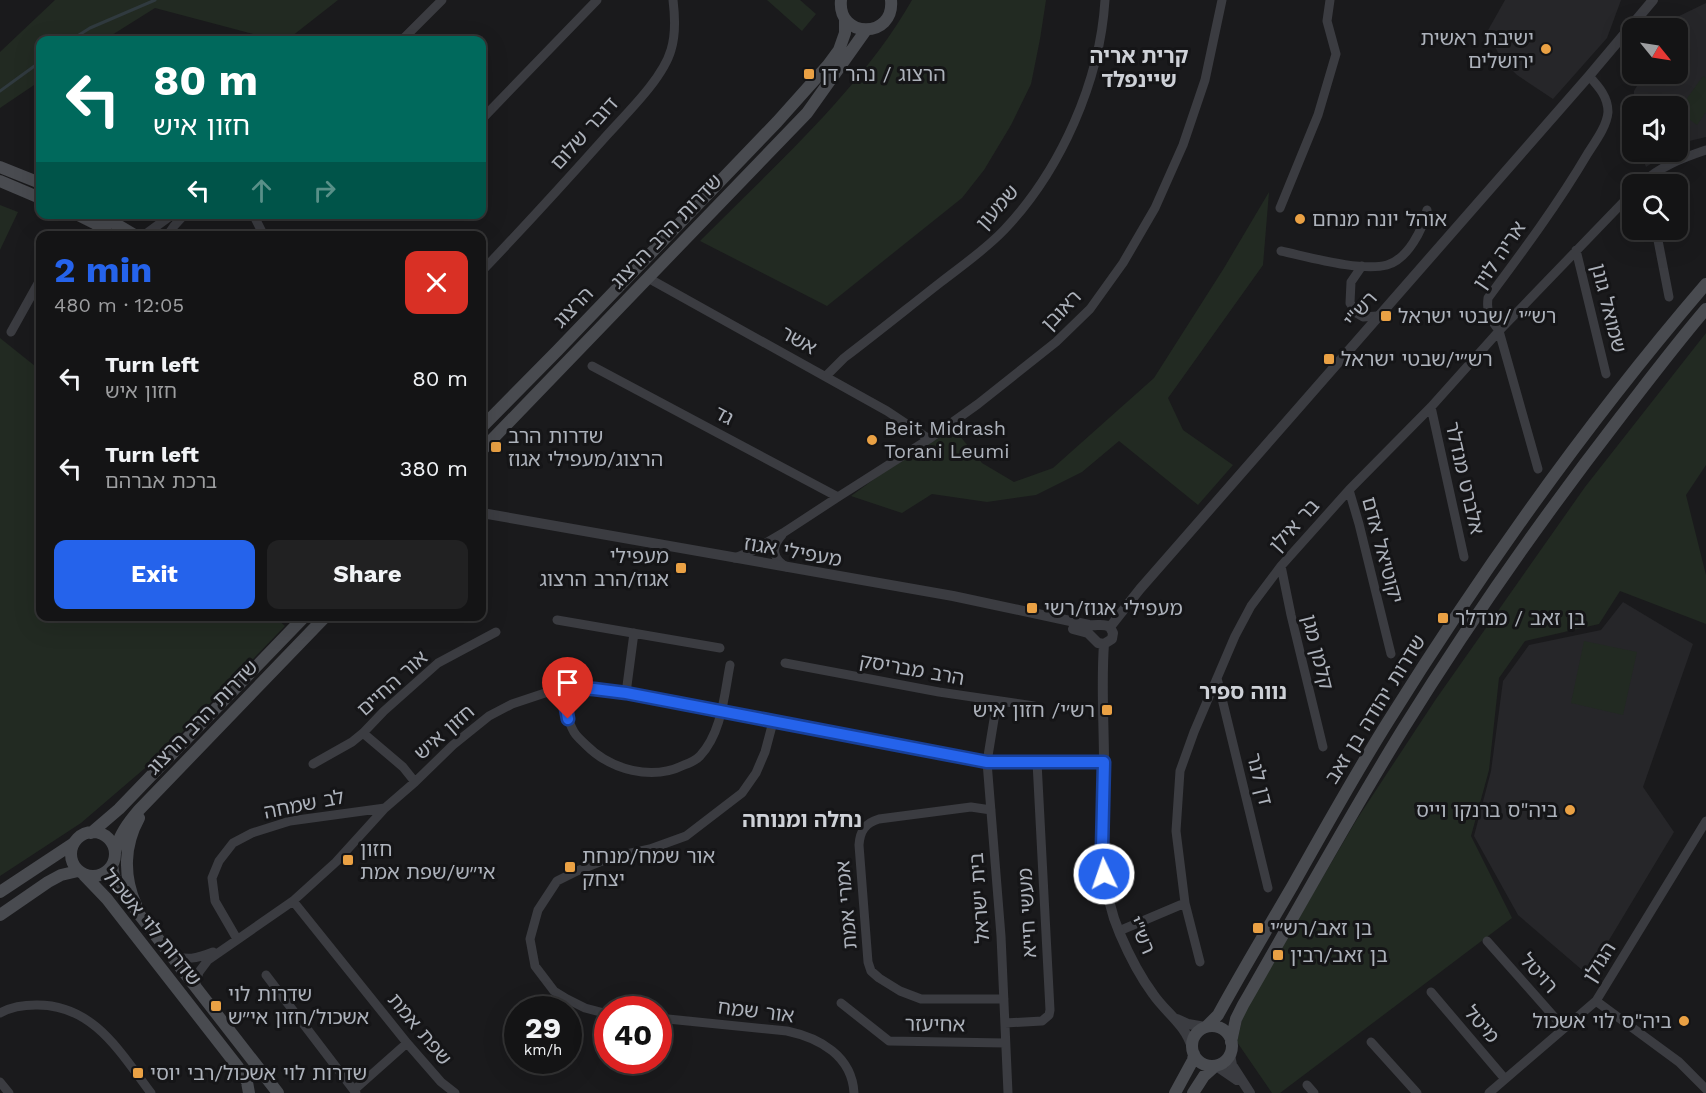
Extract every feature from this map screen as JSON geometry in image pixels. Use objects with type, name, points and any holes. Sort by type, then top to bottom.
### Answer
[{"type":"main road","points":[[840,2],[845,19],[851,25],[866,30],[874,29],[886,20],[890,13],[891,0]]},
{"type":"main road","name":"הרצוג","points":[[486,423],[777,122],[828,65],[839,50],[845,33],[845,19]]},
{"type":"main road","name":"שדרות הרב הרצוג","points":[[486,446],[807,113],[866,30]]},
{"type":"main road","points":[[0,167],[36,181]]},
{"type":"main road","points":[[0,181],[36,196]]},
{"type":"main road","points":[[86,219],[105,231]]},
{"type":"main road","points":[[107,219],[128,231]]},
{"type":"main road","name":"שדרות יהודה בן זאב","points":[[1206,1026],[1218,1015],[1388,722],[1489,567],[1595,421],[1706,284]]},
{"type":"main road","name":"שדרות יהודה בן זאב","points":[[1231,1049],[1236,1019],[1243,1005],[1355,810],[1425,695],[1503,577],[1566,488],[1706,309]]},
{"type":"main road","name":"שדרות הרב הרצוג","points":[[91,833],[119,809],[300,621]]},
{"type":"main road","name":"שדרות הרב הרצוג","points":[[115,852],[123,830],[148,801],[321,621]]},
{"type":"main road","points":[[143,919],[132,895],[127,868],[129,843],[136,822],[148,801]]},
{"type":"main road","points":[[0,915],[61,875],[103,874],[112,865],[115,852],[109,840],[104,836],[91,833],[78,838],[74,843],[71,858],[81,873]]},
{"type":"main road","points":[[0,892],[74,843]]},
{"type":"main road","name":"שדרות לוי אשכול","points":[[112,865],[121,891],[278,1093]]},
{"type":"main road","name":"שדרות לוי אשכול","points":[[81,873],[107,899],[238,1067],[243,1074],[249,1093]]},
{"type":"main road","points":[[1175,1093],[1190,1066],[1194,1038],[1206,1026],[1219,1026],[1229,1034],[1231,1049],[1226,1062],[1204,1076],[1193,1093]]},
{"type":"main road","points":[[1193,1051],[1201,1064],[1216,1067]]},
{"type":"main road","points":[[262,1093],[273,1093]]},
{"type":"street","points":[[406,36],[442,0]]},
{"type":"street","points":[[486,115],[597,0]]},
{"type":"street","name":"דובר שלום","points":[[486,267],[558,191],[652,83],[671,51],[675,13],[673,0]]},
{"type":"street","name":"שמעון","points":[[826,376],[844,358],[971,259],[1004,230],[1034,194],[1062,149],[1080,108],[1098,48],[1105,0]]},
{"type":"street","name":"ראובן","points":[[733,559],[745,555],[783,533],[929,439],[978,404],[1056,342],[1090,309],[1123,263],[1155,208],[1183,145],[1205,80],[1222,0]]},
{"type":"street","points":[[1280,208],[1318,115],[1336,54],[1327,21],[1330,0]]},
{"type":"street","name":"רש\"י","points":[[1638,17],[1647,0]]},
{"type":"street","name":"רש\"י","points":[[1110,627],[1140,589],[1653,0]]},
{"type":"street","name":"אריה לוין","points":[[1538,469],[1499,332],[1487,310],[1488,298],[1552,210],[1599,135],[1608,115],[1607,101],[1589,76]]},
{"type":"street","points":[[1656,174],[1670,163],[1706,150]]},
{"type":"street","name":"בר אילן","points":[[1200,962],[1185,903],[1176,831],[1180,771],[1235,636],[1251,606],[1281,566],[1349,490],[1431,407],[1622,203]]},
{"type":"street","points":[[1281,251],[1362,266],[1389,265],[1404,254],[1419,235],[1427,210]]},
{"type":"street","points":[[150,231],[166,219]]},
{"type":"street","points":[[170,231],[180,219]]},
{"type":"street","points":[[1658,240],[1669,297]]},
{"type":"street","name":"שמואל גונן","points":[[1576,250],[1606,374]]},
{"type":"street","points":[[1362,266],[1351,282],[1350,303],[1363,317],[1377,316]]},
{"type":"street","name":"אשר","points":[[648,278],[826,376],[887,411],[929,439]]},
{"type":"street","points":[[11,332],[36,287]]},
{"type":"street","name":"גד","points":[[592,366],[838,496]]},
{"type":"street","name":"אלברט מנדלר","points":[[1431,407],[1464,557]]},
{"type":"street","name":"יקוטיאל אדם","points":[[1349,490],[1391,654]]},
{"type":"street","name":"מעפילי אגוז","points":[[486,514],[952,596],[1098,626]]},
{"type":"street","name":"מעפילי אגוז","points":[[486,522],[951,603],[1076,629],[1088,633],[1099,641]]},
{"type":"street","points":[[783,533],[776,542],[774,551],[777,560],[791,569]]},
{"type":"street","name":"קלמן מגן","points":[[1281,566],[1323,747]]},
{"type":"street","points":[[557,620],[720,648]]},
{"type":"street","points":[[1105,624],[1110,627],[1113,633],[1112,639],[1099,641],[1094,632],[1098,626],[1105,624]]},
{"type":"street","name":"אור החיים","points":[[313,764],[352,742],[438,663],[496,632]]},
{"type":"street","points":[[626,693],[634,633]]},
{"type":"street","name":"רש\"י","points":[[1099,641],[1102,663],[1104,762],[1102,849],[1104,874],[1112,913],[1144,980],[1186,1032],[1193,1051]]},
{"type":"street","name":"הרב מבריסק","points":[[785,663],[939,692],[1034,706]]},
{"type":"street","points":[[562,687],[568,719],[574,734],[591,750],[613,765],[634,771],[656,772],[677,769],[698,759],[715,734],[730,665]]},
{"type":"street","name":"דן לנר","points":[[1217,678],[1268,888]]},
{"type":"street","name":"חזון איש","points":[[195,986],[203,965],[221,949],[292,901],[336,862],[385,808],[453,744],[489,716],[512,704],[562,687],[626,693],[987,762],[1104,762]]},
{"type":"street","name":"בית ישראל","points":[[997,701],[987,762],[1001,936],[1008,1093]]},
{"type":"street","points":[[594,1010],[585,1008],[554,991],[535,966],[530,939],[538,910],[557,881],[612,857],[650,849],[686,836],[742,794],[756,773],[765,752],[773,722]]},
{"type":"street","points":[[363,733],[403,767],[415,782]]},
{"type":"street","name":"מעשי חייא","points":[[1005,1023],[1042,1021],[1049,1015],[1050,1010],[1037,762]]},
{"type":"street","name":"אמרי אמת","points":[[991,810],[971,807],[879,819],[866,825],[860,836],[859,845],[868,962],[871,970],[900,991],[921,999],[1004,999]]},
{"type":"street","name":"לב שמחה","points":[[237,939],[215,901],[212,878],[219,861],[233,843],[252,833],[290,821],[385,808]]},
{"type":"street","name":"הגולן","points":[[1489,1093],[1596,1001],[1706,821]]},
{"type":"street","name":"שפת אמת","points":[[292,901],[407,1043],[441,1082],[455,1093]]},
{"type":"street","points":[[1119,931],[1185,903]]},
{"type":"street","name":"רויטל","points":[[1487,941],[1564,1028]]},
{"type":"street","name":"חזון איש","points":[[170,953],[178,958],[191,959],[221,949]]},
{"type":"street","points":[[266,975],[355,1091],[407,1043]]},
{"type":"street","name":"מיטל","points":[[1431,992],[1505,1079]]},
{"type":"street","points":[[1596,1001],[1679,1062],[1706,1089]]},
{"type":"street","points":[[0,1013],[16,1007],[46,1004],[71,1010],[83,1016],[106,1035],[151,1093]]},
{"type":"street","name":"אחיעזר","points":[[841,1004],[889,1041],[1005,1043]]},
{"type":"street","name":"רש\"י","points":[[1172,1015],[1180,1021],[1206,1026]]},
{"type":"street","name":"אור שמח","points":[[672,1019],[787,1031],[805,1035],[830,1049],[842,1060],[849,1071],[854,1093]]},
{"type":"street","points":[[1371,1042],[1417,1093]]},
{"type":"street","points":[[1231,1049],[1232,1065],[1248,1091]]},
{"type":"street","points":[[1216,1067],[1232,1075],[1248,1091]]},
{"type":"street","points":[[0,1082],[9,1093]]},
{"type":"street","points":[[1306,1085],[1314,1093]]},
{"type":"shaded area","points":[[55,0],[338,0],[292,36],[261,36],[155,8],[110,36],[36,36],[36,84],[0,108],[0,52]]},
{"type":"shaded area","points":[[767,0],[800,0],[816,14],[802,31]]},
{"type":"shaded area","points":[[912,0],[1046,0],[1031,84],[1011,125],[984,170],[962,198],[827,306],[700,241],[841,97],[867,66]]},
{"type":"shaded area","name":"ישיבת ראשית ירושלים","points":[[1505,0],[1621,0],[1607,38],[1553,99],[1517,75],[1502,60],[1487,32]]},
{"type":"shaded area","points":[[1706,3],[1706,137],[1688,141],[1688,96],[1634,96],[1638,84],[1688,84],[1688,18],[1675,18]]},
{"type":"shaded area","points":[[1703,76],[1706,78],[1706,112],[1697,125],[1688,118],[1688,97]]},
{"type":"shaded area","points":[[1644,162],[1654,162],[1646,167]]},
{"type":"shaded area","points":[[1269,192],[1263,265],[1168,398],[1183,430],[1233,465],[1198,505],[1119,441],[1082,472],[1036,495],[987,502],[932,494],[902,513],[851,496],[950,424],[982,463],[1014,482],[1053,468],[1154,378]]},
{"type":"shaded area","points":[[0,205],[18,212],[0,250]]},
{"type":"shaded area","points":[[1706,333],[1706,465],[1686,495],[1706,575],[1706,624],[1620,591],[1599,624],[1525,641],[1499,678],[1489,770],[1471,836],[1512,918],[1280,1093],[1272,1093],[1237,1042],[1244,1011],[1357,819],[1436,699],[1585,487]]},
{"type":"shaded area","points":[[0,338],[36,367],[36,621],[280,621],[285,626],[158,757],[81,823],[0,876]]},
{"type":"shaded area","name":"ביה\"ס ברנקו וייס","points":[[1623,602],[1693,644],[1643,787],[1674,832],[1588,975],[1518,915],[1474,836],[1491,771],[1503,681],[1529,645],[1601,630]]},
{"type":"shaded area","points":[[1584,641],[1637,652],[1623,715],[1571,703]]},
{"type":"waterway","points":[[77,36],[90,28],[155,0]]},
{"type":"waterway","points":[[0,91],[36,65]]},
{"type":"place","name":"ישיבת ראשית ירושלים","points":[[1546,49]]},
{"type":"place","name":"הרצוג / נהר דן","points":[[809,74]]},
{"type":"place","name":"אוהל יונה מנחם","points":[[1300,219]]},
{"type":"place","name":"רש״י /שבטי ישראל","points":[[1386,316]]},
{"type":"place","name":"רש״י/שבטי ישראל","points":[[1329,359]]},
{"type":"place","name":"Beit Midrash Torani Leumi","points":[[872,440]]},
{"type":"place","name":"שדרות הרב הרצוג/מעפילי אגוז","points":[[496,447]]},
{"type":"place","name":"מעפילי אגוז/הרב הרצוג","points":[[681,568]]},
{"type":"place","name":"מעפילי אגוז/רשי","points":[[1032,608]]},
{"type":"place","name":"בן זאב / מנדלר","points":[[1443,618]]},
{"type":"place","name":"רש׳י/ חזון איש","points":[[1107,710]]},
{"type":"place","name":"ביה\"ס ברנקו וייס","points":[[1570,810]]},
{"type":"place","name":"חזון אי״ש/שפת אמת","points":[[348,860]]},
{"type":"place","name":"אור שמח/מנחת יצחק","points":[[570,867]]},
{"type":"place","name":"בן זאב/רש״י","points":[[1258,928]]},
{"type":"place","name":"בן זאב/רבין","points":[[1278,955]]},
{"type":"place","name":"שדרות לוי אשכול/חזון אי״ש","points":[[216,1006]]},
{"type":"place","name":"ביה\"ס לוי אשכול","points":[[1684,1021]]},
{"type":"place","name":"שדרות לוי אשכול/רבי יוסי","points":[[138,1073]]},
{"type":"district","name":"קרית אריה שיינפלד","points":[[1139,68]]},
{"type":"district","name":"נווה ספיר","points":[[1243,692]]},
{"type":"district","name":"נחלה ומנוחה","points":[[802,820]]},
{"type":"route","points":[[568,719],[562,687],[626,693],[987,762],[1104,762],[1102,849],[1104,874]]}]
